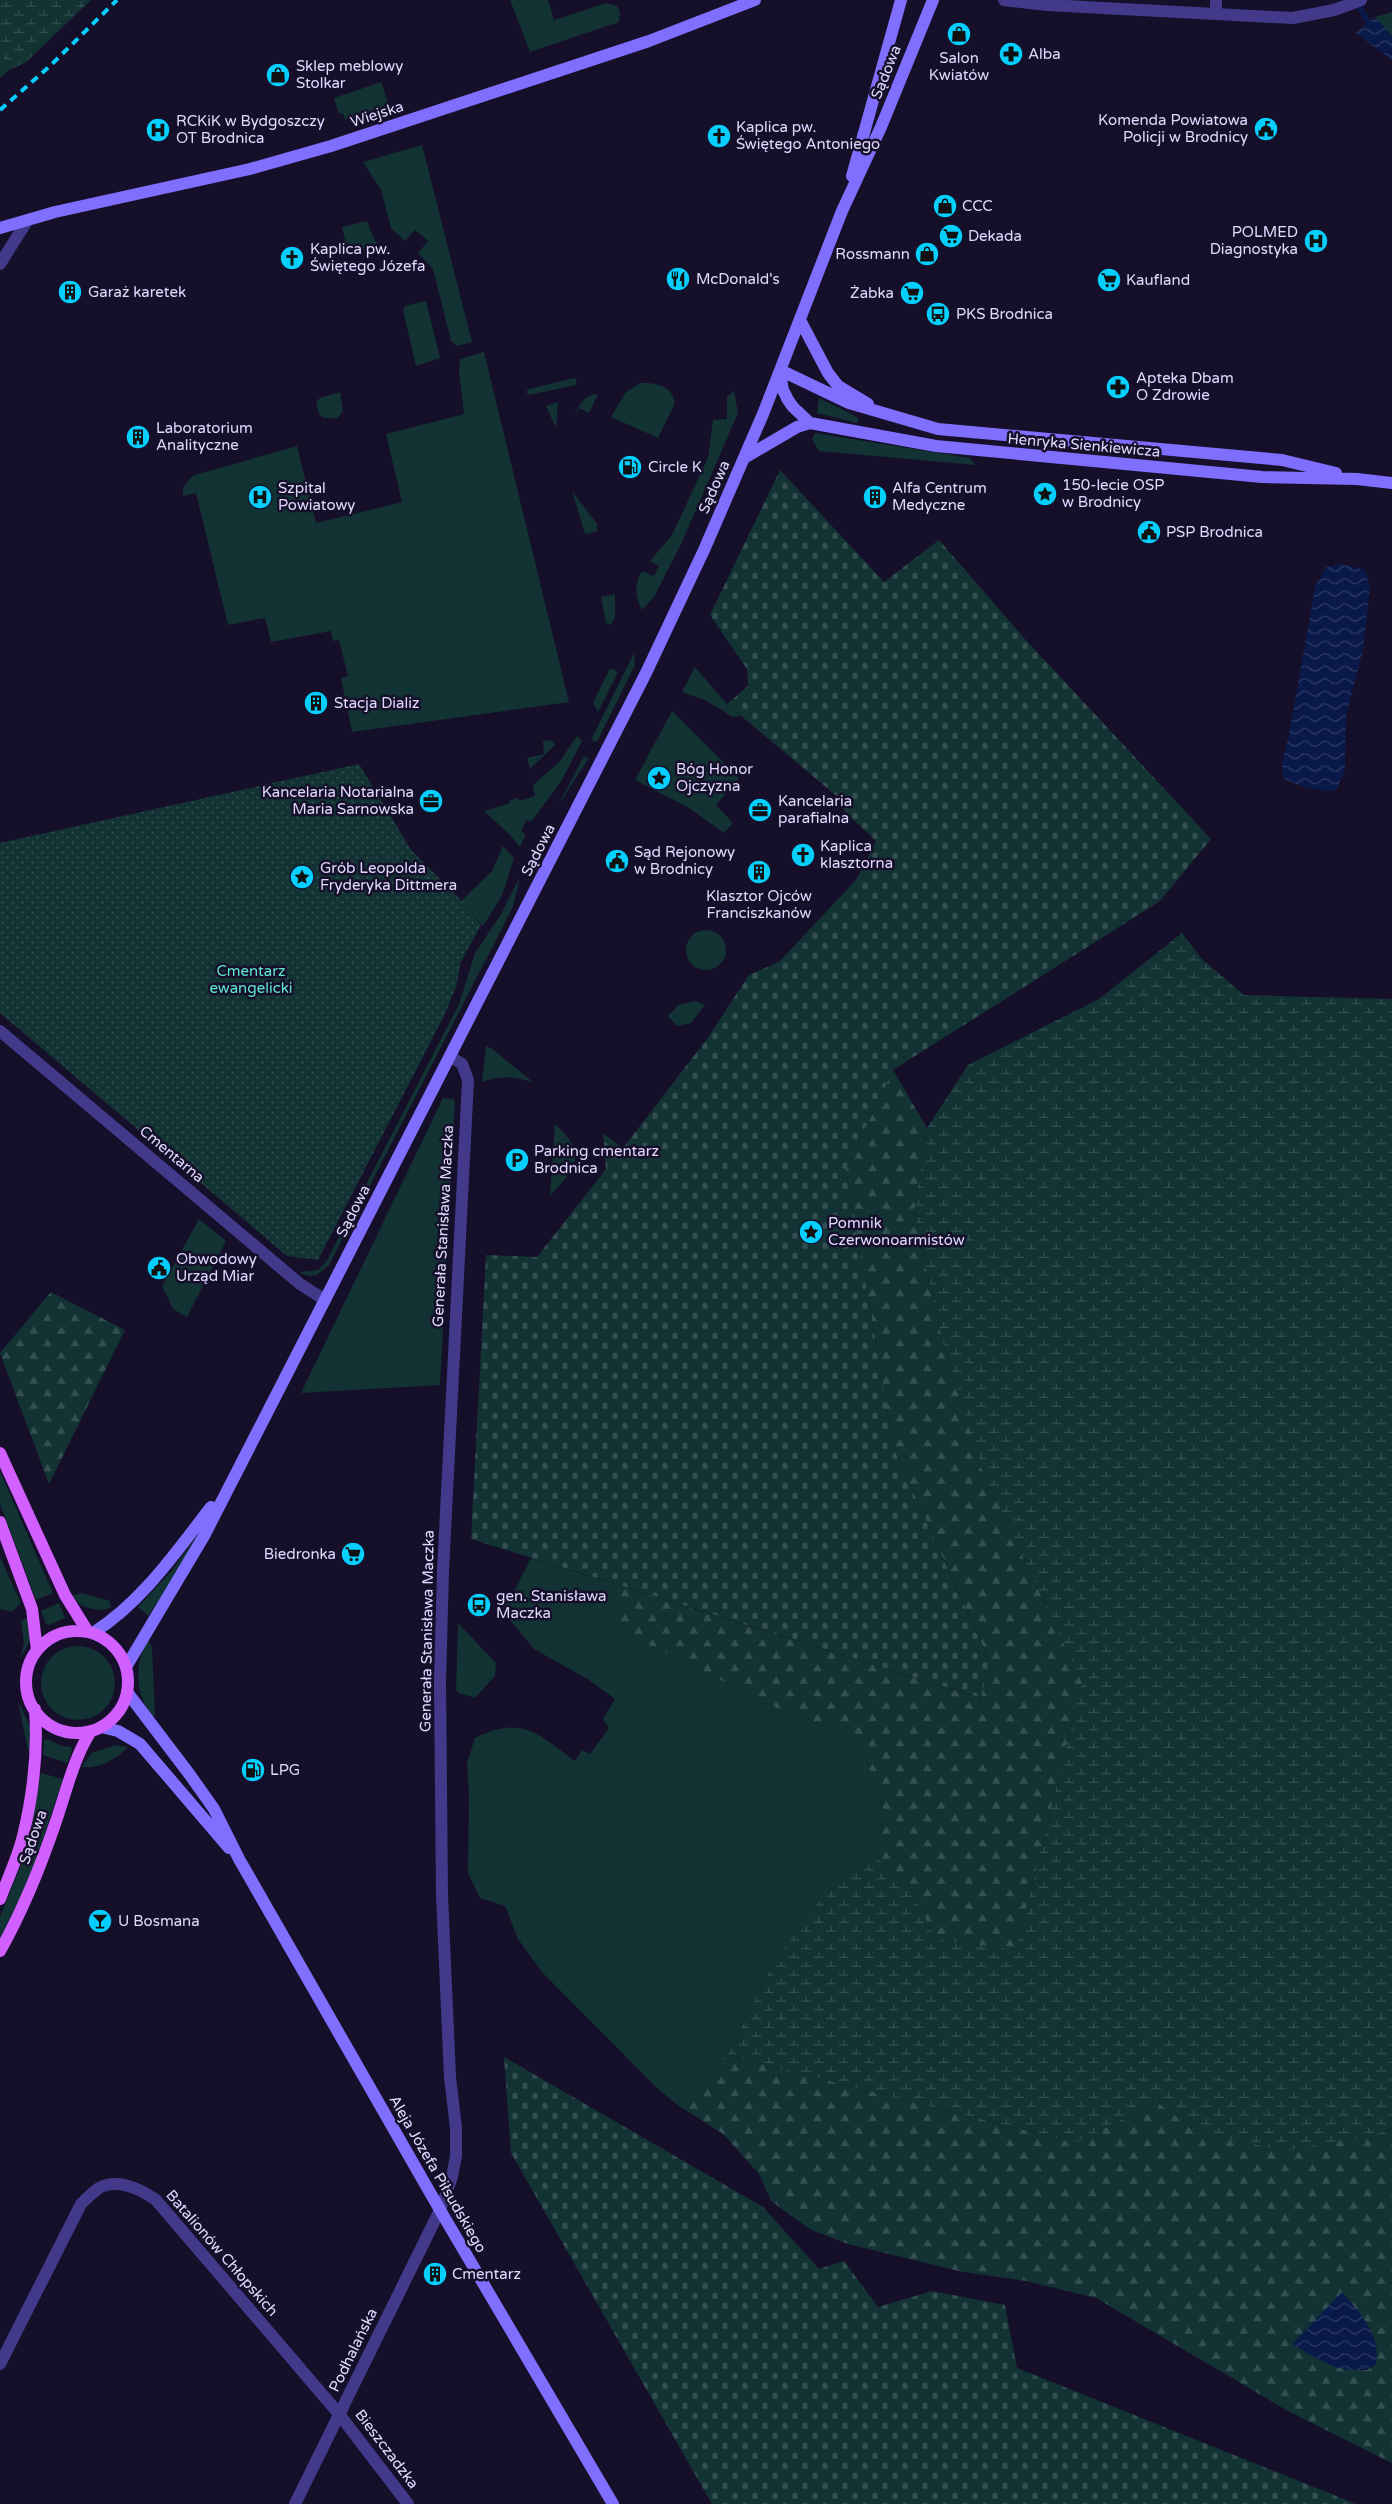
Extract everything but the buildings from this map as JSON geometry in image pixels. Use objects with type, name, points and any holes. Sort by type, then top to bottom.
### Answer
[{"type":"main road","name":"Wiejska","points":[[0,228],[55,212],[250,169],[322,149],[649,42],[755,0]]},
{"type":"main road","name":"Sądowa","points":[[842,211],[901,0]]},
{"type":"main road","name":"Sądowa","points":[[126,1667],[147,1629],[175,1587],[227,1488],[451,1057],[646,673],[744,458],[842,211],[881,127],[934,0]]},
{"type":"main road","name":"Henryka Sienkiewicza","points":[[800,320],[819,360],[838,386],[886,414]]},
{"type":"main road","name":"Henryka Sienkiewicza","points":[[780,370],[849,403],[938,428],[1282,460],[1357,478],[1392,483]]},
{"type":"main road","points":[[744,458],[797,427],[810,423],[788,400],[781,381],[780,370]]},
{"type":"main road","name":"Henryka Sienkiewicza","points":[[810,423],[936,446],[989,452],[1262,477],[1357,478]]},
{"type":"main road","points":[[989,452],[991,434]]},
{"type":"main road","points":[[1108,463],[1110,445]]},
{"type":"main road","points":[[0,1453],[65,1595],[90,1632],[114,1646],[126,1667],[127,1692],[122,1706],[113,1718],[96,1729],[75,1732],[60,1730],[50,1725],[34,1709],[27,1686],[29,1667],[37,1650],[60,1634],[74,1631],[90,1632]]},
{"type":"main road","name":"Sądowa","points":[[90,1632],[124,1610],[155,1578],[227,1488]]},
{"type":"main road","points":[[0,1522],[32,1609],[37,1650]]},
{"type":"main road","name":"Aleja Józefa Piłsudskiego","points":[[127,1692],[214,1809],[239,1859],[440,2210],[613,2504]]},
{"type":"main road","name":"Sądowa","points":[[0,1898],[22,1838],[28,1807],[37,1734],[34,1709]]},
{"type":"main road","name":"Sądowa","points":[[0,1951],[35,1883],[83,1744],[96,1729]]},
{"type":"main road","name":"Aleja Józefa Piłsudskiego","points":[[96,1729],[118,1731],[140,1744],[169,1776],[203,1821],[239,1859]]},
{"type":"street","points":[[1004,0],[1293,18],[1334,10],[1361,0]]},
{"type":"street","points":[[1216,0],[1216,14]]},
{"type":"street","points":[[0,264],[27,221]]},
{"type":"street","name":"Cmentarna","points":[[0,1031],[300,1284],[325,1300]]},
{"type":"street","name":"Generała Stanisława Maczka","points":[[440,2210],[452,2177],[456,2156],[456,2128],[450,2068],[442,1896],[440,1681],[443,1561],[468,1080],[462,1064],[451,1057]]},
{"type":"street","name":"Batalionów Chłopskich","points":[[0,2364],[80,2204],[99,2188],[114,2184],[140,2189],[156,2200],[340,2414]]},
{"type":"street","name":"Podhalańska","points":[[294,2504],[440,2210]]},
{"type":"street","name":"Bieszczadzka","points":[[340,2414],[408,2504]]},
{"type":"green space","points":[[0,0],[91,0],[25,63],[9,70],[0,51]]},
{"type":"green space","points":[[510,0],[548,0],[554,20],[606,3],[617,6],[620,12],[619,22],[530,52]]},
{"type":"green space","points":[[1392,12],[1392,36],[1375,17]]},
{"type":"green space","points":[[0,51],[9,70],[0,78]]},
{"type":"green space","points":[[381,82],[389,105],[345,120],[343,113],[339,114],[334,98]]},
{"type":"green space","points":[[422,145],[472,342],[457,346],[451,341],[433,269],[418,253],[428,241],[415,230],[405,241],[391,228],[381,190],[363,162]]},
{"type":"green space","points":[[367,221],[374,239],[381,248],[348,252],[342,227]]},
{"type":"green space","points":[[426,301],[440,358],[416,366],[403,310],[405,306]]},
{"type":"green space","points":[[484,352],[569,702],[352,732],[341,678],[348,676],[339,640],[333,641],[331,631],[271,642],[265,618],[228,625],[196,493],[183,496],[183,488],[192,476],[297,446],[316,523],[402,502],[386,434],[464,414],[459,371],[460,359]]},
{"type":"green space","points":[[575,378],[577,382],[575,385],[529,395],[526,392],[529,389]]},
{"type":"green space","points":[[640,383],[662,386],[671,392],[675,403],[658,438],[611,417],[626,392]]},
{"type":"green space","points":[[734,391],[738,413],[682,542],[654,597],[642,610],[636,590],[639,576],[642,571],[654,576],[659,566],[650,561],[672,535],[708,458],[713,420],[727,419],[727,397]]},
{"type":"green space","points":[[340,392],[343,411],[338,418],[324,418],[319,414],[316,402],[320,398]]},
{"type":"green space","points":[[598,394],[589,413],[579,408],[573,418],[580,405],[585,399]]},
{"type":"green space","points":[[819,398],[855,416],[859,420],[857,423],[817,413]]},
{"type":"green space","points":[[558,402],[556,428],[546,406]]},
{"type":"green space","points":[[815,433],[970,458],[976,465],[819,451],[812,439]]},
{"type":"green space","points":[[780,470],[884,582],[939,540],[1024,638],[1211,839],[1160,901],[893,1070],[846,1169],[894,1449],[989,1661],[981,1698],[471,1539],[486,1255],[537,1257],[606,1169],[603,1133],[623,1148],[707,1039],[749,975],[780,961],[856,880],[876,841],[845,812],[839,798],[727,704],[748,686],[747,669],[710,615]]},
{"type":"green space","points":[[572,491],[597,524],[597,531],[585,534]]},
{"type":"green space","points":[[615,594],[615,617],[611,625],[606,623],[601,597]]},
{"type":"green space","points":[[634,653],[635,665],[597,742],[591,740]]},
{"type":"green space","points":[[695,667],[727,704],[741,716],[733,717],[705,700],[682,692]]},
{"type":"green space","points":[[610,668],[618,672],[598,712],[593,703]]},
{"type":"green space","points":[[672,711],[739,778],[716,805],[733,823],[724,833],[689,808],[635,780]]},
{"type":"green space","points":[[577,736],[582,741],[562,780],[531,822],[527,820],[521,831],[526,834],[520,847],[484,811],[510,803],[510,800],[518,798],[519,801],[535,796],[533,785],[560,761]]},
{"type":"green space","points":[[552,740],[555,745],[530,769],[527,758],[544,754],[543,741]]},
{"type":"green space","points":[[584,756],[589,758],[557,807]]},
{"type":"green space","name":"Cmentarz ewangelicki","points":[[359,764],[412,851],[461,900],[481,925],[461,962],[456,987],[445,1014],[318,1260],[287,1256],[0,1013],[0,843]]},
{"type":"green space","points":[[503,846],[514,858],[502,896],[483,926],[461,901],[492,871]]},
{"type":"green space","points":[[520,877],[513,907],[329,1265],[317,1275],[308,1276],[299,1272],[318,1270],[326,1262],[459,1004],[475,953],[501,914]]},
{"type":"green space","points":[[706,930],[720,936],[726,950],[720,964],[706,970],[692,964],[686,950],[692,936]]},
{"type":"green space","points":[[1182,933],[1203,960],[1244,995],[1392,999],[1392,2128],[1385,2132],[1284,2151],[1198,2132],[1157,2102],[1075,2143],[727,2055],[773,1964],[818,1903],[855,1866],[877,1857],[917,1901],[935,1939],[1016,1950],[1082,1683],[982,1469],[942,1338],[914,1212],[927,1128],[968,1065],[1099,999]]},
{"type":"green space","points":[[695,1001],[705,1005],[691,1023],[677,1026],[668,1016],[678,1005]]},
{"type":"green space","points":[[486,1046],[534,1083],[508,1077],[482,1082]]},
{"type":"green space","points":[[893,1070],[927,1128],[914,1212],[942,1338],[982,1469],[1082,1683],[1016,1950],[935,1939],[916,1901],[877,1857],[883,1808],[864,1754],[838,1730],[758,1701],[708,1673],[611,1627],[624,1587],[980,1698],[989,1660],[894,1449],[846,1169]]},
{"type":"green space","points":[[443,1098],[453,1099],[455,1102],[440,1385],[301,1393]]},
{"type":"green space","points":[[555,1124],[572,1144],[575,1160],[567,1177],[550,1196]]},
{"type":"green space","points":[[199,1219],[226,1241],[187,1317],[173,1309],[162,1286]]},
{"type":"green space","points":[[51,1292],[125,1330],[49,1484],[0,1353]]},
{"type":"green space","points":[[0,1471],[53,1593],[36,1600],[0,1504]]},
{"type":"green space","points":[[203,1527],[178,1572],[148,1616],[138,1607],[173,1569]]},
{"type":"green space","points":[[0,1557],[21,1603],[12,1612],[0,1609]]},
{"type":"green space","points":[[531,1558],[624,1587],[612,1627],[708,1673],[758,1701],[838,1730],[864,1754],[883,1808],[877,1857],[855,1867],[773,1964],[727,2055],[676,2104],[657,2088],[541,1971],[518,1939],[505,1906],[480,1898],[468,1873],[469,1794],[467,1763],[475,1738],[491,1731],[505,1728],[528,1730],[550,1742],[575,1761],[582,1750],[590,1754],[609,1728],[603,1719],[615,1699],[589,1680],[534,1649],[501,1609],[510,1599]]},
{"type":"green space","points":[[81,1593],[110,1601],[111,1608],[100,1610],[84,1607],[73,1596]]},
{"type":"green space","points":[[59,1603],[65,1618],[49,1625],[46,1624],[41,1611]]},
{"type":"green space","points":[[28,1617],[30,1641],[20,1659],[24,1643],[21,1622]]},
{"type":"green space","points":[[458,1623],[496,1663],[495,1676],[475,1698],[459,1693],[456,1690]]},
{"type":"green space","points":[[148,1640],[152,1647],[155,1714],[153,1718],[143,1700],[138,1680],[140,1659]]},
{"type":"green space","points":[[78,1646],[99,1652],[109,1662],[115,1683],[109,1704],[99,1714],[78,1720],[57,1714],[47,1704],[41,1683],[47,1662],[57,1652]]},
{"type":"green space","points":[[18,1701],[30,1726],[30,1751],[28,1751]]},
{"type":"green space","points":[[47,1739],[62,1746],[71,1747],[72,1751],[67,1763],[43,1755],[44,1740]]},
{"type":"green space","points":[[115,1745],[128,1747],[106,1763],[94,1767],[81,1767],[92,1753]]},
{"type":"green space","points":[[41,1773],[63,1779],[29,1880],[0,1939],[0,1917],[27,1850]]},
{"type":"green space","points":[[727,2055],[1075,2143],[1157,2102],[1198,2132],[1385,2132],[1392,2128],[1392,2463],[1288,2411],[1096,2298],[1026,2281],[963,2272],[848,2244],[811,2230],[771,2201],[759,2174],[723,2134],[676,2104]],"holes":[[[1376,2364],[1367,2370],[1334,2367]]]},
{"type":"green space","points":[[504,2057],[763,2207],[819,2269],[844,2261],[878,2307],[932,2291],[1005,2305],[1017,2368],[1356,2504],[712,2504],[511,2153]]},
{"type":"water","points":[[1375,17],[1392,36],[1392,60],[1356,33]]},
{"type":"water","points":[[1343,564],[1365,570],[1370,588],[1363,650],[1346,715],[1345,769],[1336,791],[1329,791],[1302,786],[1283,778],[1282,763],[1290,730],[1315,587],[1326,567]]},
{"type":"water","points":[[1342,2292],[1368,2325],[1376,2344],[1376,2364],[1366,2369],[1344,2369],[1333,2366],[1292,2344]]},
{"type":"waterway","points":[[1356,2],[1372,28]]},
{"type":"railway","points":[[0,110],[51,65],[117,0]]},
{"type":"place","name":"Salon Kwiatów","points":[[959,34]]},
{"type":"place","name":"Alba","points":[[1011,54]]},
{"type":"place","name":"Sklep meblowy Stolkar","points":[[278,75]]},
{"type":"place","name":"Komenda Powiatowa Policji w Brodnicy","points":[[1266,129]]},
{"type":"place","name":"RCKiK w Bydgoszczy OT Brodnica","points":[[158,130]]},
{"type":"place","name":"Kaplica pw. Świętego Antoniego","points":[[719,136]]},
{"type":"place","name":"CCC","points":[[945,206]]},
{"type":"place","name":"Dekada","points":[[951,236]]},
{"type":"place","name":"POLMED Diagnostyka","points":[[1316,241]]},
{"type":"place","name":"Rossmann","points":[[927,254]]},
{"type":"place","name":"Kaplica pw. Świętego Józefa","points":[[292,258]]},
{"type":"place","name":"McDonald's","points":[[678,279]]},
{"type":"place","name":"Kaufland","points":[[1109,280]]},
{"type":"place","name":"Garaż karetek","points":[[70,292]]},
{"type":"place","name":"Żabka","points":[[912,293]]},
{"type":"place","name":"PKS Brodnica","points":[[938,314]]},
{"type":"place","name":"Apteka Dbam O Zdrowie","points":[[1118,387]]},
{"type":"place","name":"Laboratorium Analityczne","points":[[138,437]]},
{"type":"place","name":"Circle K","points":[[630,467]]},
{"type":"place","name":"150-lecie OSP w Brodnicy","points":[[1045,494]]},
{"type":"place","name":"Szpital Powiatowy","points":[[260,497]]},
{"type":"place","name":"Alfa Centrum Medyczne","points":[[875,497]]},
{"type":"place","name":"PSP Brodnica","points":[[1149,532]]},
{"type":"place","name":"Stacja Dializ","points":[[316,703]]},
{"type":"place","name":"Bóg Honor Ojczyzna","points":[[659,778]]},
{"type":"place","name":"Kancelaria Notarialna Maria Sarnowska","points":[[431,801]]},
{"type":"place","name":"Kancelaria parafialna","points":[[760,810]]},
{"type":"place","name":"Kaplica klasztorna","points":[[803,855]]},
{"type":"place","name":"Sąd Rejonowy w Brodnicy","points":[[617,861]]},
{"type":"place","name":"Klasztor Ojców Franciszkanów","points":[[759,872]]},
{"type":"place","name":"Grób Leopolda Fryderyka Dittmera","points":[[302,877]]},
{"type":"place","name":"Parking cmentarz Brodnica","points":[[517,1160]]},
{"type":"place","name":"Pomnik Czerwonoarmistów","points":[[811,1232]]},
{"type":"place","name":"Obwodowy Urząd Miar","points":[[159,1268]]},
{"type":"place","name":"Biedronka","points":[[353,1554]]},
{"type":"place","name":"gen. Stanisława Maczka","points":[[479,1605]]},
{"type":"place","name":"LPG","points":[[253,1770]]},
{"type":"place","name":"U Bosmana","points":[[100,1921]]},
{"type":"place","name":"Cmentarz","points":[[435,2274]]}]
